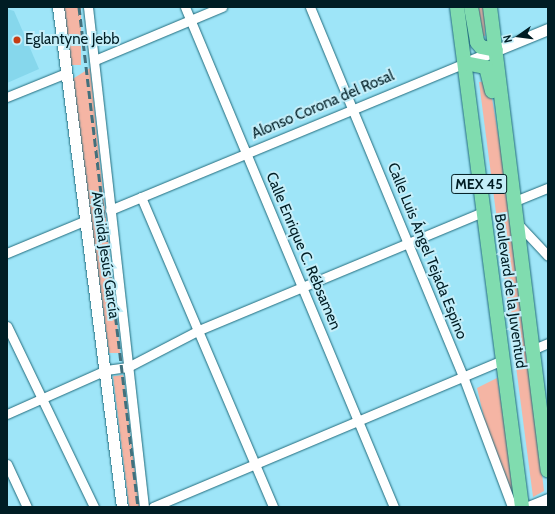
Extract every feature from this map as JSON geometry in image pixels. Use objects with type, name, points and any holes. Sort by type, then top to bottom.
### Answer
[{"type":"main road","name":"Boulevard de la Juventud","points":[[457,7],[482,212],[522,507]]},
{"type":"main road","points":[[471,7],[477,42],[481,47],[496,50]]},
{"type":"main road","name":"Boulevard de la Juventud","points":[[490,7],[548,470]]},
{"type":"main road","points":[[465,63],[486,67],[502,149],[510,165]]},
{"type":"street","name":"Avenida Jesús García","points":[[58,7],[84,221],[106,370],[122,507]]},
{"type":"street","name":"Avenida Jesús García","points":[[88,7],[144,507]]},
{"type":"street","name":"Calle Enrique C. Rébsamen","points":[[185,7],[304,288],[394,507]]},
{"type":"street","points":[[95,60],[222,7]]},
{"type":"street","name":"Calle Luis Ángel Tejada Espino","points":[[310,7],[354,109],[464,379],[512,507]]},
{"type":"street","name":"Alonso Corona del Rosal","points":[[110,210],[548,29]]},
{"type":"street","points":[[7,97],[66,73]]},
{"type":"street","points":[[515,201],[548,188]]},
{"type":"street","points":[[142,197],[273,507]]},
{"type":"street","points":[[7,414],[42,400],[106,370],[128,367],[199,330],[304,288],[482,212]]},
{"type":"street","points":[[7,253],[84,221]]},
{"type":"street","points":[[518,225],[548,256]]},
{"type":"street","points":[[7,326],[94,507]]},
{"type":"street","points":[[534,349],[548,343]]},
{"type":"street","points":[[153,507],[255,463],[359,423],[464,379],[502,360]]},
{"type":"street","points":[[7,464],[27,507]]},
{"type":"street","points":[[528,507],[548,499]]},
{"type":"shaded area","points":[[62,7],[81,7],[81,65],[62,65]]},
{"type":"shaded area","points":[[474,7],[485,7],[485,36],[474,36]]},
{"type":"shaded area","name":"Eglantyne Jebb","points":[[7,9],[14,11],[39,69],[7,83]]},
{"type":"shaded area","points":[[90,68],[120,353],[109,353],[71,80]]},
{"type":"shaded area","points":[[489,81],[513,221],[544,491],[533,497],[479,82]]},
{"type":"shaded area","points":[[123,375],[139,507],[129,507],[113,376]]},
{"type":"shaded area","points":[[497,378],[517,498],[508,489],[493,456],[477,388]]},
{"type":"railway","points":[[79,7],[138,507]]},
{"type":"place","name":"Eglantyne Jebb","points":[[17,40]]}]
